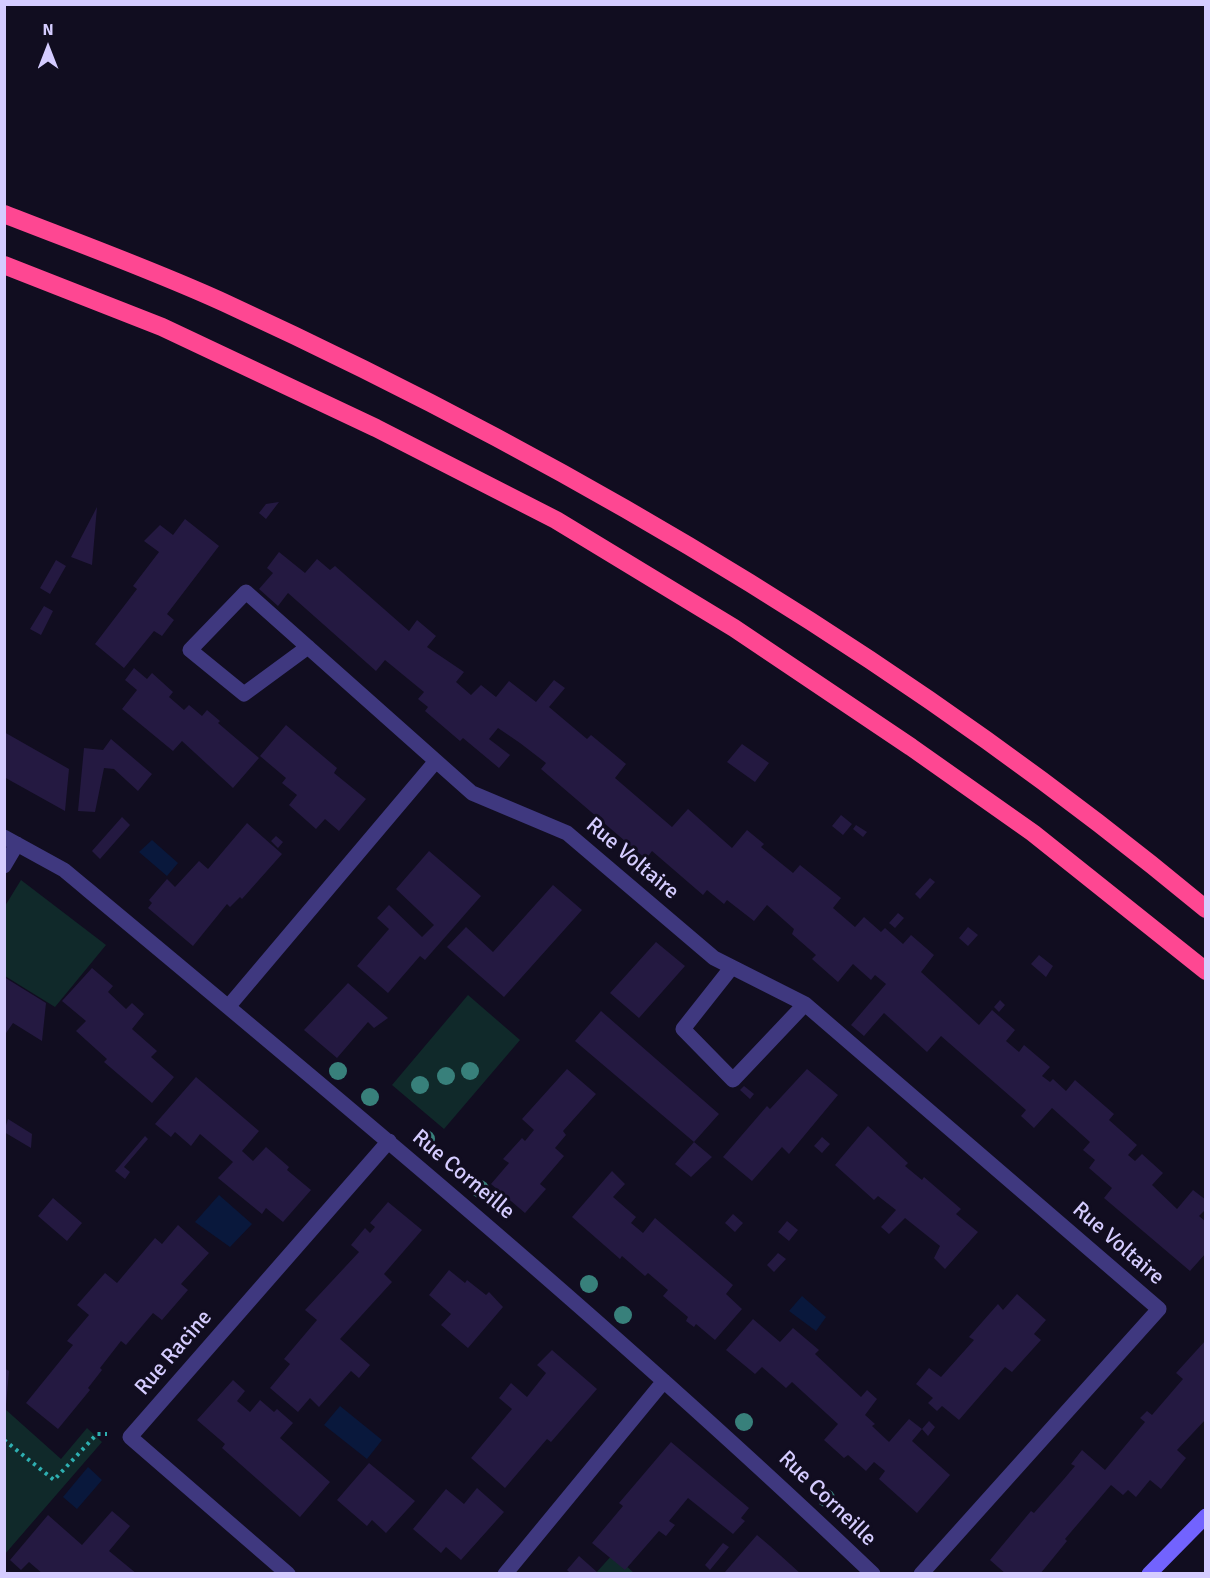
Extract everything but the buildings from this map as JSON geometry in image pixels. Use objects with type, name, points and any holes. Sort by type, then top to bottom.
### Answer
[{"type":"highway","points":[[4,214],[223,302],[468,421],[646,519],[840,639],[979,734],[1144,858],[1206,909]]},
{"type":"highway","points":[[4,265],[173,332],[376,428],[556,520],[734,628],[910,747],[1033,833],[1206,971]]},
{"type":"main road","points":[[1149,1574],[1206,1516]]},
{"type":"street","name":"Rue Voltaire","points":[[308,647],[244,694],[190,650],[246,592],[308,647],[472,794],[567,833],[714,958],[805,1004],[1159,1309],[921,1574]]},
{"type":"street","points":[[228,1007],[435,761]]},
{"type":"street","points":[[4,866],[11,840]]},
{"type":"street","name":"Rue Corneille","points":[[11,840],[64,870],[389,1141],[740,1447],[873,1574]]},
{"type":"street","points":[[732,968],[683,1029],[733,1080],[805,1004]]},
{"type":"street","name":"Rue Racine","points":[[130,1437],[389,1141]]},
{"type":"street","points":[[505,1574],[664,1381]]},
{"type":"street","points":[[130,1437],[288,1574]]},
{"type":"path","points":[[4,1440],[54,1480],[97,1434],[130,1437]]},
{"type":"green space","points":[[21,880],[106,945],[55,1007],[5,976],[5,906]]},
{"type":"green space","points":[[468,995],[520,1040],[444,1129],[392,1085]]},
{"type":"green space","points":[[5,1409],[61,1459],[87,1428],[102,1442],[5,1554]]},
{"type":"green space","points":[[613,1554],[634,1573],[595,1574]]},
{"type":"water","points":[[152,840],[178,863],[167,876],[139,852]]},
{"type":"water","points":[[219,1195],[252,1224],[230,1247],[195,1222]]},
{"type":"water","points":[[802,1296],[826,1317],[816,1331],[789,1311]]},
{"type":"water","points":[[340,1406],[382,1440],[367,1459],[324,1425]]},
{"type":"water","points":[[88,1467],[102,1480],[77,1509],[63,1497]]}]
